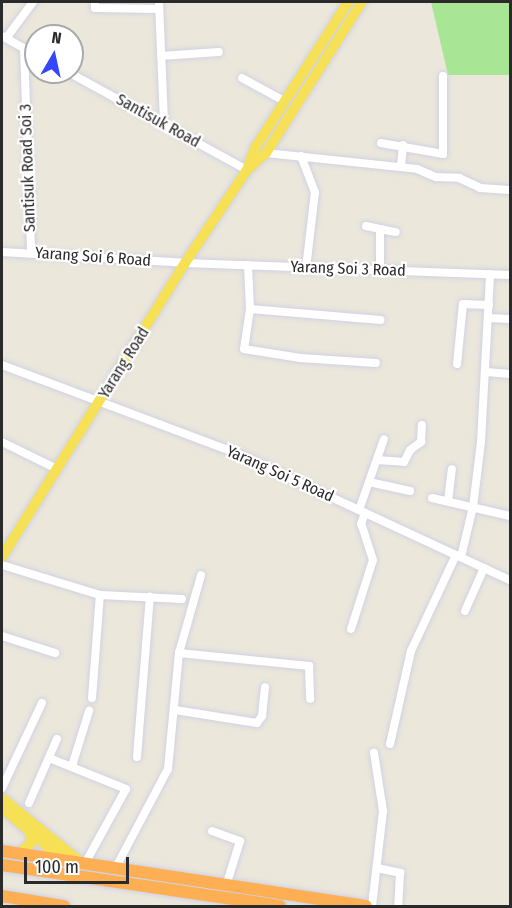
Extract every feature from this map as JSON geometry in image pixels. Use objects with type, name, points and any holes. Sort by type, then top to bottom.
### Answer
[{"type":"highway","points":[[2,852],[85,862],[115,869],[366,906]]},
{"type":"highway","points":[[2,865],[275,906]]},
{"type":"highway","points":[[2,896],[64,906]]},
{"type":"main road","name":"Yarang Road","points":[[2,557],[185,263],[247,170],[255,148],[348,2]]},
{"type":"main road","name":"Yarang Road","points":[[247,170],[266,153],[362,2]]},
{"type":"main road","points":[[339,16],[348,23]]},
{"type":"main road","points":[[2,798],[85,862]]},
{"type":"main road","points":[[2,808],[64,861]]},
{"type":"main road","points":[[18,854],[31,843],[31,833]]},
{"type":"street","points":[[24,48],[4,37],[33,2]]},
{"type":"street","points":[[95,2],[95,8],[159,5],[164,123]]},
{"type":"street","points":[[161,56],[219,52]]},
{"type":"street","points":[[381,143],[404,145],[443,154],[443,76]]},
{"type":"street","points":[[242,78],[284,101]]},
{"type":"street","name":"Santisuk Road","points":[[84,80],[247,170]]},
{"type":"street","name":"Santisuk Road Soi 3","points":[[25,84],[31,252]]},
{"type":"street","points":[[401,167],[404,145]]},
{"type":"street","points":[[266,153],[401,167],[436,177],[459,178],[480,188],[510,190]]},
{"type":"street","points":[[301,156],[315,192],[306,269]]},
{"type":"street","points":[[366,226],[396,232]]},
{"type":"street","points":[[380,229],[380,270]]},
{"type":"street","name":"Yarang Soi 6 Road","points":[[2,252],[185,263]]},
{"type":"street","name":"Yarang Soi 3 Road","points":[[185,263],[510,275]]},
{"type":"street","points":[[248,265],[249,309],[244,349],[300,358],[376,363]]},
{"type":"street","points":[[390,744],[411,651],[459,556],[473,507],[486,372],[490,274]]},
{"type":"street","points":[[457,364],[463,304],[489,305]]},
{"type":"street","points":[[249,309],[381,320]]},
{"type":"street","points":[[489,318],[510,319]]},
{"type":"street","name":"Yarang Soi 5 Road","points":[[2,365],[236,453],[510,580]]},
{"type":"street","points":[[486,372],[510,374]]},
{"type":"street","points":[[377,460],[404,462],[410,450],[421,442],[422,425]]},
{"type":"street","points":[[351,629],[373,560],[361,524],[362,512],[369,482],[384,439]]},
{"type":"street","points":[[2,442],[57,469]]},
{"type":"street","points":[[448,501],[452,469]]},
{"type":"street","points":[[369,482],[410,491]]},
{"type":"street","points":[[432,498],[510,516]]},
{"type":"street","points":[[2,566],[100,595],[182,599]]},
{"type":"street","points":[[465,611],[484,568]]},
{"type":"street","points":[[115,869],[168,769],[176,710],[179,653],[201,575]]},
{"type":"street","points":[[92,698],[100,595]]},
{"type":"street","points":[[137,757],[150,597]]},
{"type":"street","points":[[2,636],[55,653]]},
{"type":"street","points":[[179,653],[309,666],[310,699]]},
{"type":"street","points":[[176,710],[257,723],[262,716],[265,687]]},
{"type":"street","points":[[2,788],[42,703]]},
{"type":"street","points":[[72,766],[89,711]]},
{"type":"street","points":[[29,803],[57,739]]},
{"type":"street","points":[[372,906],[383,800],[374,753]]},
{"type":"street","points":[[49,758],[126,789],[85,862]]},
{"type":"street","points":[[212,831],[240,841],[226,886]]},
{"type":"street","points":[[377,868],[400,873],[398,906]]},
{"type":"green space","points":[[431,2],[510,2],[510,75],[448,75]]}]
